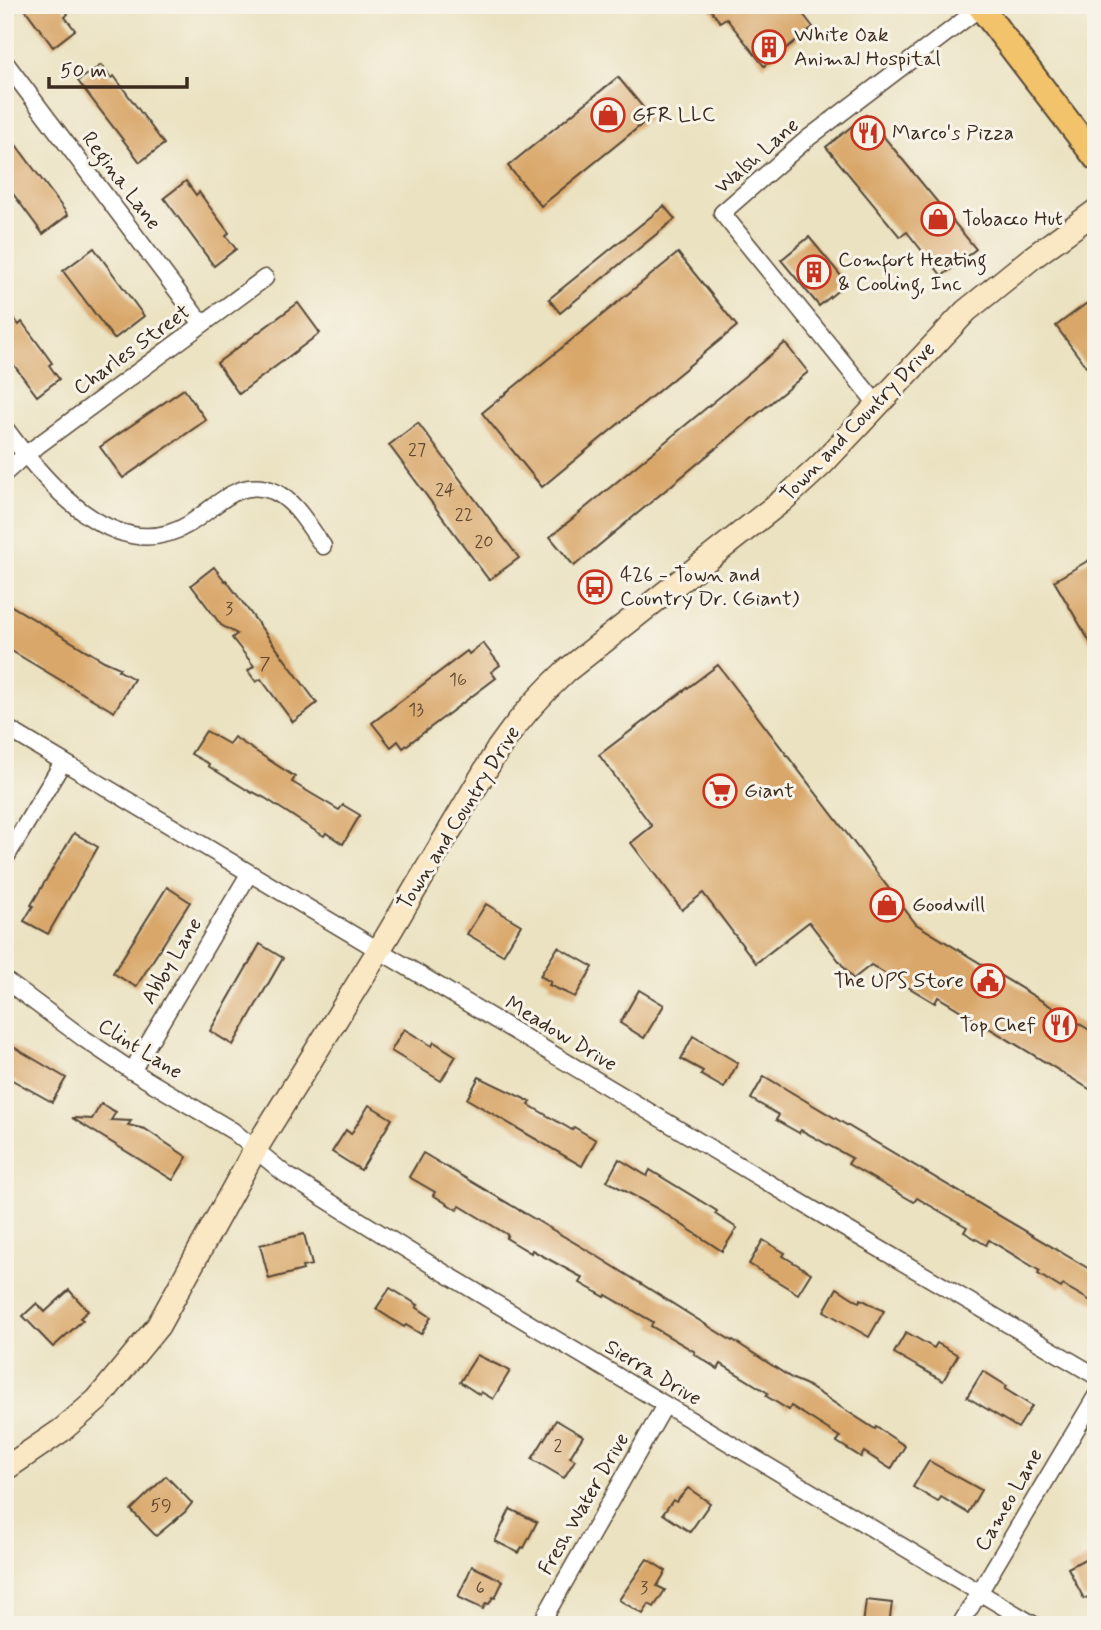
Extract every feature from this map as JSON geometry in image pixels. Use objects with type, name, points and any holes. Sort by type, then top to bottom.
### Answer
[{"type":"main road","points":[[980,6],[1096,158]]},
{"type":"street","name":"Walsh Lane","points":[[877,404],[722,213],[807,139],[980,6]]},
{"type":"street","name":"Regina Lane","points":[[5,62],[202,324]]},
{"type":"street","name":"Town and Country Drive","points":[[5,1469],[62,1430],[97,1400],[158,1326],[256,1148],[379,950],[498,749],[539,696],[566,671],[783,500],[821,465],[983,297],[1032,257],[1096,211]]},
{"type":"street","name":"Charles Street","points":[[5,473],[25,455],[265,278]]},
{"type":"street","points":[[5,428],[52,484],[88,515],[115,531],[133,536],[153,537],[172,533],[228,495],[242,489],[257,488],[272,491],[285,498],[323,546]]},
{"type":"street","name":"Meadow Drive","points":[[5,727],[1096,1376]]},
{"type":"street","points":[[5,859],[63,762]]},
{"type":"street","name":"Abby Lane","points":[[132,1071],[249,874]]},
{"type":"street","name":"Clint Lane","points":[[5,981],[132,1071],[233,1131],[256,1148]]},
{"type":"street","name":"Sierra Drive","points":[[256,1148],[285,1174],[438,1269],[1034,1625]]},
{"type":"street","name":"Cameo Lane","points":[[960,1625],[1096,1396]]},
{"type":"street","name":"Fresh Water Drive","points":[[540,1625],[666,1405]]},
{"type":"building","points":[[22,5],[61,5],[68,14],[65,17],[75,30],[53,47]]},
{"type":"building","name":"White Oak Animal Hospital","points":[[707,5],[796,5],[813,27],[764,66],[726,18],[720,22]]},
{"type":"building","points":[[101,65],[111,78],[114,76],[164,144],[140,162],[78,81]]},
{"type":"building","points":[[618,77],[651,117],[541,206],[508,166]]},
{"type":"building","points":[[866,115],[976,249],[942,276],[907,232],[900,237],[826,147]]},
{"type":"building","points":[[5,130],[68,215],[43,234],[5,183]]},
{"type":"building","points":[[186,181],[196,195],[199,192],[229,233],[226,236],[236,249],[214,266],[164,198]]},
{"type":"building","points":[[664,206],[675,219],[560,313],[549,299]]},
{"type":"building","name":"Comfort Heating & Cooling, Inc","points":[[809,237],[847,283],[819,306],[781,260]]},
{"type":"building","points":[[94,248],[144,316],[114,339],[63,271]]},
{"type":"building","points":[[678,253],[737,326],[542,487],[482,413]]},
{"type":"building","points":[[298,303],[320,333],[239,394],[217,363]]},
{"type":"building","points":[[1087,303],[1096,314],[1096,380],[1056,326]]},
{"type":"building","points":[[5,306],[19,325],[22,322],[42,349],[59,379],[37,396],[5,353]]},
{"type":"building","points":[[785,343],[808,372],[574,566],[550,537]]},
{"type":"building","points":[[184,389],[206,420],[123,478],[100,447]]},
{"type":"building","points":[[418,423],[519,558],[489,580],[389,445]]},
{"type":"building","points":[[1089,560],[1096,571],[1096,652],[1054,581]]},
{"type":"building","points":[[214,567],[317,703],[293,722],[261,679],[256,682],[248,671],[254,666],[232,638],[237,634],[221,625],[191,585]]},
{"type":"building","points":[[5,602],[120,668],[118,670],[134,679],[114,712],[5,647]]},
{"type":"building","points":[[483,643],[500,665],[491,672],[496,678],[403,748],[398,741],[391,747],[372,723],[467,651],[469,654]]},
{"type":"building","name":"Giant","points":[[718,665],[916,924],[1096,1034],[1096,1093],[938,997],[935,1003],[871,965],[853,979],[809,922],[756,963],[703,893],[682,910],[631,843],[652,826],[599,755]]},
{"type":"building","points":[[206,731],[229,744],[234,737],[295,777],[292,782],[339,810],[343,805],[360,815],[343,844],[326,833],[324,836],[317,832],[191,754]]},
{"type":"building","points":[[74,833],[98,847],[48,934],[24,921]]},
{"type":"building","points":[[167,887],[190,902],[136,987],[113,973]]},
{"type":"building","points":[[486,904],[521,925],[503,955],[467,934]]},
{"type":"building","points":[[260,944],[283,958],[233,1045],[210,1031]]},
{"type":"building","points":[[558,947],[593,967],[575,997],[549,985],[551,982],[540,976]]},
{"type":"building","points":[[639,990],[664,1005],[644,1038],[620,1023]]},
{"type":"building","points":[[404,1029],[432,1046],[434,1042],[456,1056],[441,1081],[391,1051]]},
{"type":"building","points":[[693,1036],[738,1063],[724,1088],[701,1075],[703,1071],[681,1059]]},
{"type":"building","points":[[5,1042],[66,1078],[52,1102],[5,1076]]},
{"type":"building","points":[[764,1076],[1096,1273],[1096,1304],[1063,1285],[1061,1288],[1038,1274],[1040,1271],[989,1240],[986,1245],[964,1232],[967,1227],[917,1198],[914,1202],[848,1164],[852,1158],[801,1130],[799,1133],[776,1120],[779,1115],[751,1099]]},
{"type":"building","points":[[479,1077],[531,1102],[529,1105],[572,1130],[574,1127],[596,1140],[582,1166],[467,1099]]},
{"type":"building","points":[[101,1104],[116,1112],[111,1120],[131,1121],[128,1125],[145,1129],[187,1157],[173,1180],[72,1118],[92,1119]]},
{"type":"building","points":[[369,1105],[392,1119],[361,1170],[332,1152],[346,1130],[351,1134]]},
{"type":"building","points":[[423,1153],[597,1256],[905,1446],[891,1469],[864,1452],[861,1457],[837,1442],[840,1437],[791,1406],[789,1410],[766,1396],[768,1393],[721,1364],[718,1369],[651,1326],[653,1322],[580,1283],[583,1278],[532,1250],[531,1253],[506,1238],[508,1235],[460,1206],[457,1210],[433,1195],[435,1192],[409,1177]]},
{"type":"building","points":[[619,1159],[647,1176],[650,1170],[717,1211],[715,1214],[737,1228],[722,1251],[658,1209],[607,1181]]},
{"type":"building","points":[[304,1234],[312,1265],[269,1279],[260,1245]]},
{"type":"building","points":[[763,1240],[811,1273],[798,1294],[749,1264]]},
{"type":"building","points":[[390,1288],[418,1305],[416,1307],[431,1317],[421,1334],[406,1325],[404,1327],[376,1309]]},
{"type":"building","points":[[837,1288],[859,1302],[861,1299],[884,1311],[869,1337],[824,1311]]},
{"type":"building","points":[[69,1290],[88,1311],[80,1318],[83,1320],[53,1347],[23,1316],[37,1303],[45,1312]]},
{"type":"building","points":[[906,1332],[934,1348],[937,1343],[958,1355],[943,1381],[894,1353]]},
{"type":"building","points":[[477,1355],[510,1371],[493,1399],[481,1392],[480,1395],[460,1382]]},
{"type":"building","points":[[983,1371],[1032,1406],[1018,1428],[967,1397]]},
{"type":"building","points":[[556,1420],[583,1436],[570,1457],[575,1460],[564,1478],[532,1459]]},
{"type":"building","points":[[929,1461],[981,1490],[968,1513],[941,1497],[938,1502],[913,1487]]},
{"type":"building","points":[[166,1476],[192,1503],[156,1536],[131,1510]]},
{"type":"building","points":[[688,1488],[710,1503],[690,1532],[663,1514],[673,1500],[676,1502]]},
{"type":"building","points":[[510,1509],[537,1522],[519,1553],[495,1541]]},
{"type":"building","points":[[1096,1553],[1096,1593],[1084,1599],[1068,1568]]},
{"type":"building","points":[[647,1559],[666,1571],[657,1586],[665,1590],[654,1607],[649,1604],[643,1614],[619,1600]]},
{"type":"building","points":[[472,1566],[503,1581],[495,1598],[493,1597],[489,1604],[486,1603],[483,1609],[458,1597]]},
{"type":"building","points":[[866,1600],[892,1603],[889,1625],[863,1625]]},
{"type":"place","name":"White Oak Animal Hospital","points":[[769,47]]},
{"type":"place","name":"GFR LLC","points":[[608,115]]},
{"type":"place","name":"Marco's Pizza","points":[[868,133]]},
{"type":"place","name":"Tobacco Hut","points":[[938,219]]},
{"type":"place","name":"Comfort Heating & Cooling, Inc","points":[[814,272]]},
{"type":"place","name":"426 - Town and Country Dr. (Giant)","points":[[595,587]]},
{"type":"place","name":"Giant","points":[[720,791]]},
{"type":"place","name":"Goodwill","points":[[887,905]]},
{"type":"place","name":"The UPS Store","points":[[988,981]]},
{"type":"place","name":"Top Chef","points":[[1060,1025]]}]
